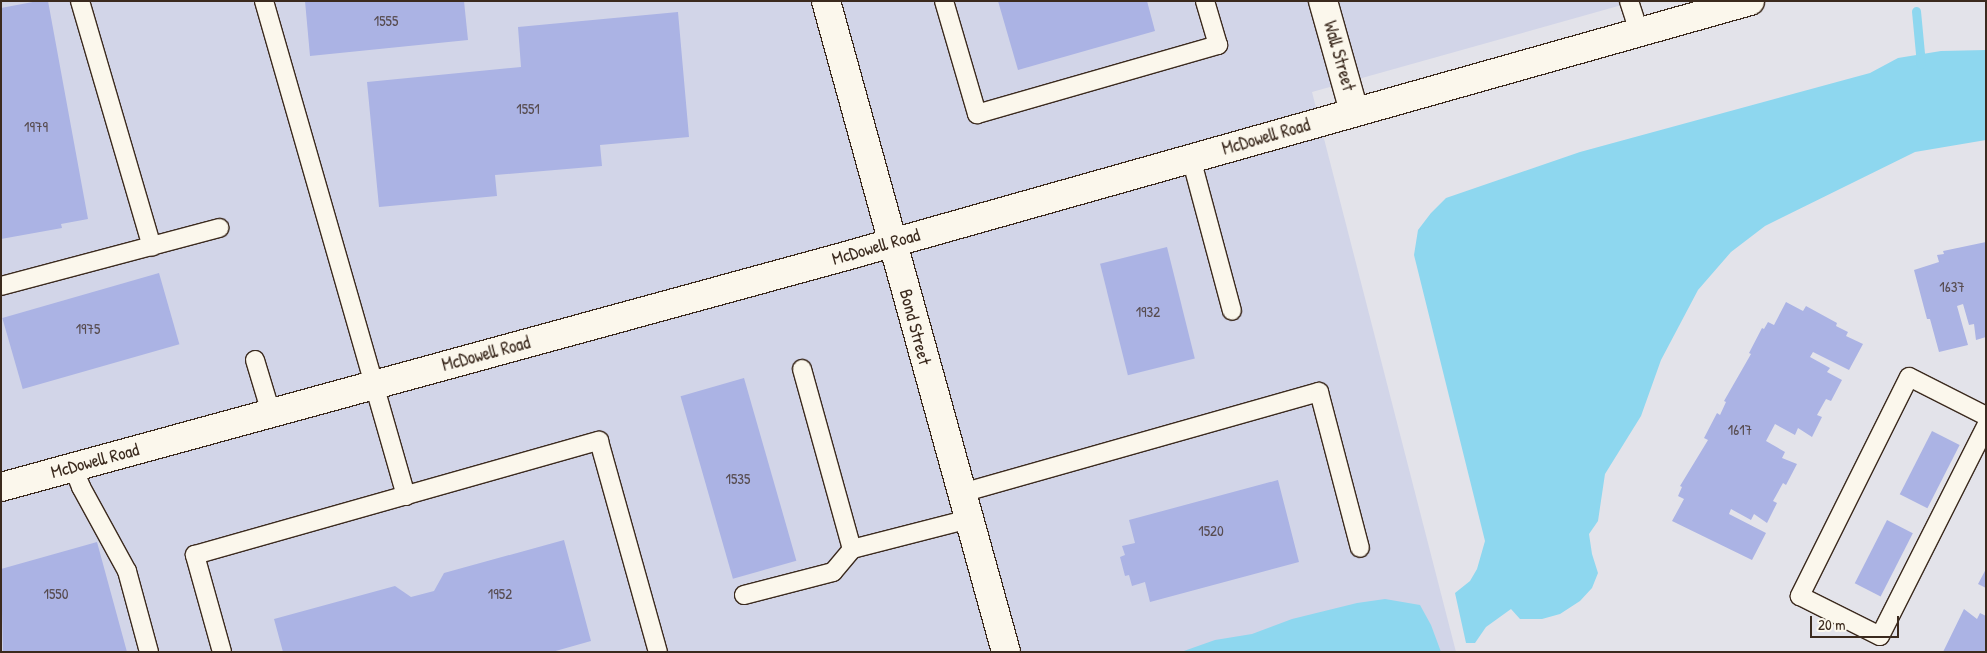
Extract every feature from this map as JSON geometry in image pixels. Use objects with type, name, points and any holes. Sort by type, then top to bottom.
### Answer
[{"type":"street","name":"Bond Street","points":[[826,1],[1006,652]]},
{"type":"street","name":"Wall Street","points":[[1323,1],[1354,111]]},
{"type":"street","name":"McDowell Road","points":[[1,487],[892,242],[1750,1]]},
{"type":"lane","points":[[80,1],[152,247]]},
{"type":"lane","points":[[264,1],[406,496]]},
{"type":"lane","points":[[944,1],[977,114],[1218,45],[1205,1]]},
{"type":"lane","points":[[1629,1],[1639,32]]},
{"type":"lane","points":[[1191,158],[1232,311]]},
{"type":"lane","points":[[1,286],[219,228]]},
{"type":"lane","points":[[255,360],[271,413]]},
{"type":"lane","points":[[802,369],[852,549]]},
{"type":"lane","points":[[1986,416],[1909,377],[1800,596],[1880,636],[1986,426]]},
{"type":"lane","points":[[962,493],[1319,392],[1360,548]]},
{"type":"lane","points":[[222,652],[195,555],[599,441],[658,652]]},
{"type":"lane","points":[[73,467],[81,488],[128,571],[149,652]]},
{"type":"lane","points":[[744,595],[832,572],[852,549],[968,519]]},
{"type":"shaded area","points":[[1,1],[1636,1],[1312,92],[1456,652],[1,652]]},
{"type":"water","points":[[1986,50],[1986,140],[1915,152],[1765,226],[1731,252],[1698,290],[1661,360],[1641,416],[1605,474],[1598,521],[1589,534],[1592,554],[1598,573],[1592,588],[1580,601],[1560,614],[1542,619],[1520,619],[1511,609],[1486,627],[1475,643],[1466,643],[1455,593],[1470,581],[1477,569],[1485,541],[1414,255],[1418,230],[1431,213],[1446,198],[1580,152],[1870,73],[1898,58],[1941,51]]},
{"type":"water","points":[[1385,599],[1420,605],[1431,625],[1441,652],[1181,652],[1215,640],[1252,634],[1292,619],[1357,603]]},
{"type":"building","points":[[48,1],[88,219],[61,224],[62,228],[1,239],[1,8]]},
{"type":"building","points":[[305,1],[464,1],[468,40],[310,56]]},
{"type":"building","points":[[998,1],[1147,1],[1155,31],[1018,70]]},
{"type":"building","points":[[678,12],[689,137],[600,145],[602,166],[495,175],[497,196],[379,207],[367,82],[521,67],[518,27]]},
{"type":"building","points":[[1986,242],[1986,337],[1976,340],[1974,324],[1969,325],[1963,304],[1957,306],[1968,345],[1939,352],[1930,319],[1927,319],[1914,270],[1939,262],[1937,255],[1944,254],[1943,251]]},
{"type":"building","points":[[1167,247],[1195,359],[1128,375],[1100,264]]},
{"type":"building","points":[[159,273],[179,344],[23,389],[2,318]]},
{"type":"building","points":[[1786,302],[1803,311],[1806,306],[1837,323],[1836,326],[1848,332],[1846,336],[1863,344],[1849,370],[1813,352],[1810,357],[1830,368],[1827,372],[1842,380],[1831,401],[1826,399],[1817,415],[1822,417],[1812,437],[1798,428],[1795,435],[1775,424],[1766,441],[1785,452],[1782,458],[1797,464],[1786,485],[1783,483],[1773,501],[1777,503],[1767,523],[1754,514],[1751,520],[1731,509],[1729,514],[1766,533],[1752,560],[1672,521],[1684,499],[1678,496],[1682,487],[1680,486],[1708,440],[1704,438],[1717,413],[1720,415],[1726,402],[1724,401],[1751,354],[1749,353],[1762,328],[1764,329],[1768,322],[1774,325]]},
{"type":"building","points":[[744,378],[796,561],[733,579],[681,396]]},
{"type":"building","points":[[1932,431],[1960,445],[1927,508],[1900,494]]},
{"type":"building","points":[[1278,480],[1299,562],[1150,602],[1145,582],[1132,586],[1129,575],[1125,576],[1120,557],[1125,555],[1122,546],[1135,543],[1129,520]]},
{"type":"building","points":[[1887,520],[1913,533],[1881,596],[1855,583]]},
{"type":"building","points":[[564,540],[591,641],[552,652],[283,652],[274,619],[395,586],[411,597],[434,591],[444,573]]},
{"type":"building","points":[[97,542],[127,652],[3,652],[1,569]]},
{"type":"building","points":[[1986,569],[1986,588],[1978,584]]},
{"type":"building","points":[[1964,609],[1977,619],[1980,613],[1986,616],[1986,652],[1943,652]]},
{"type":"waterway","points":[[1916,11],[1921,64]]}]
